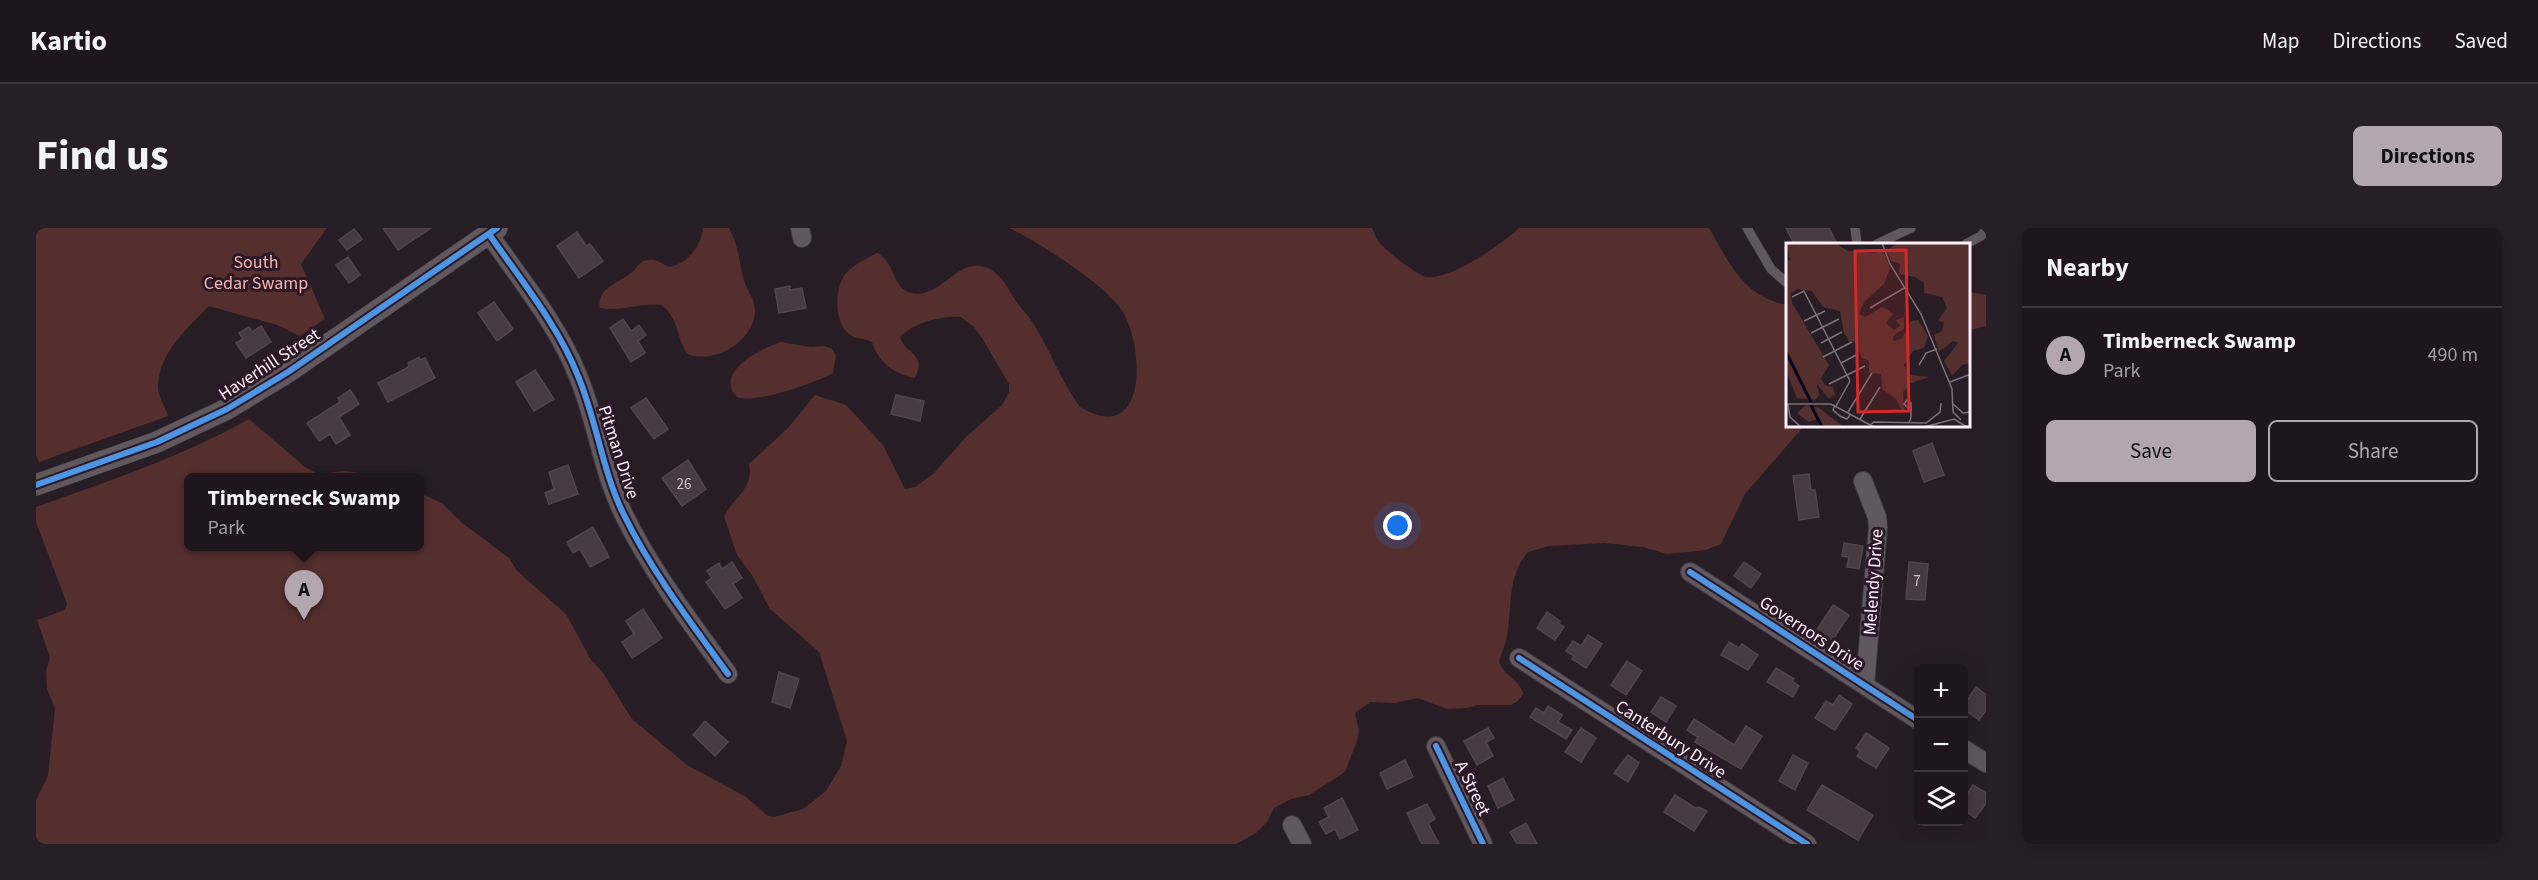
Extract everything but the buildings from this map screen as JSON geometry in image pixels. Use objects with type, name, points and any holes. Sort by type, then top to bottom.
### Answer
[{"type":"street","name":"Haverhill Street","points":[[36,485],[157,442],[227,410],[288,372],[493,231]]},
{"type":"street","name":"Pitman Drive","points":[[493,231],[573,365],[614,492],[639,544],[688,620],[728,674]]},
{"type":"street","name":"Melendy Drive","points":[[1863,481],[1877,517],[1878,527],[1865,685]]},
{"type":"street","name":"Governors Drive","points":[[1690,572],[1915,718]]},
{"type":"street","name":"Canterbury Drive","points":[[1519,658],[1807,844]]},
{"type":"street","name":"A Street","points":[[1436,746],[1483,844]]},
{"type":"street","points":[[1968,752],[1986,763]]},
{"type":"street","points":[[1292,825],[1302,844]]},
{"type":"lane","points":[[1747,228],[1771,269],[1786,282]]},
{"type":"lane","points":[[1855,228],[1857,243]]},
{"type":"lane","points":[[1879,243],[1911,228]]},
{"type":"lane","points":[[1968,243],[1981,236],[1986,230]]},
{"type":"green space","name":"South Cedar Swamp","points":[[36,228],[327,228],[301,264],[325,319],[300,336],[277,325],[209,306],[183,333],[162,364],[158,389],[168,416],[39,462],[36,455]]},
{"type":"green space","points":[[703,228],[729,228],[736,246],[744,281],[755,308],[754,319],[749,330],[732,347],[710,356],[688,354],[672,317],[662,305],[600,308],[601,296],[605,291],[630,274],[645,260],[655,260],[671,267],[689,257],[700,241]]},
{"type":"green space","points":[[1009,228],[1372,228],[1378,241],[1386,249],[1408,267],[1426,277],[1449,273],[1462,267],[1488,252],[1519,228],[1709,228],[1731,266],[1749,287],[1760,295],[1786,304],[1786,428],[1802,428],[1745,494],[1721,544],[1706,550],[1667,554],[1643,547],[1604,543],[1549,546],[1528,552],[1514,579],[1505,645],[1499,661],[1521,689],[1523,694],[1518,701],[1511,705],[1477,705],[1447,709],[1418,698],[1395,703],[1370,702],[1355,713],[1359,731],[1345,772],[1309,795],[1291,799],[1274,808],[1267,822],[1256,833],[1236,844],[36,844],[36,800],[48,776],[55,708],[47,689],[46,671],[50,657],[37,620],[65,610],[67,604],[36,522],[36,507],[171,457],[249,419],[305,467],[316,473],[184,473],[184,551],[424,551],[424,495],[443,504],[461,522],[509,558],[517,571],[566,614],[591,660],[603,673],[632,719],[687,765],[746,797],[768,816],[774,817],[803,809],[826,791],[841,766],[847,741],[819,652],[770,609],[752,575],[737,555],[724,516],[749,480],[749,464],[788,428],[815,395],[846,405],[883,445],[905,489],[915,487],[933,474],[966,437],[1002,405],[1009,392],[1009,384],[982,338],[974,327],[961,317],[945,317],[928,321],[912,328],[900,337],[919,363],[915,378],[900,374],[888,366],[878,356],[872,342],[854,337],[847,332],[842,324],[837,305],[840,285],[849,270],[877,253],[887,262],[900,286],[911,293],[928,292],[966,268],[979,266],[990,269],[1004,282],[1033,323],[1080,407],[1102,416],[1118,414],[1129,405],[1135,389],[1137,369],[1135,348],[1123,312],[1102,289],[1037,243]]},
{"type":"green space","points":[[1971,292],[1986,295],[1986,326],[1971,330]]},
{"type":"green space","points":[[781,342],[811,347],[824,346],[832,349],[836,355],[833,373],[800,387],[771,395],[757,398],[737,397],[731,388],[731,379],[735,370],[752,355]]},
{"type":"green space","points":[[345,471],[360,473],[327,473]]},
{"type":"cycle path","points":[[36,485],[157,442],[227,409],[288,372],[497,228]]},
{"type":"cycle path","points":[[489,234],[538,303],[570,357],[585,393],[616,498],[635,536],[673,597],[728,674]]},
{"type":"cycle path","points":[[1690,572],[1915,718]]},
{"type":"cycle path","points":[[1519,658],[1807,844]]},
{"type":"cycle path","points":[[1436,746],[1483,844]]},
{"type":"place","name":"Timberneck Swamp","points":[[304,620]]}]
